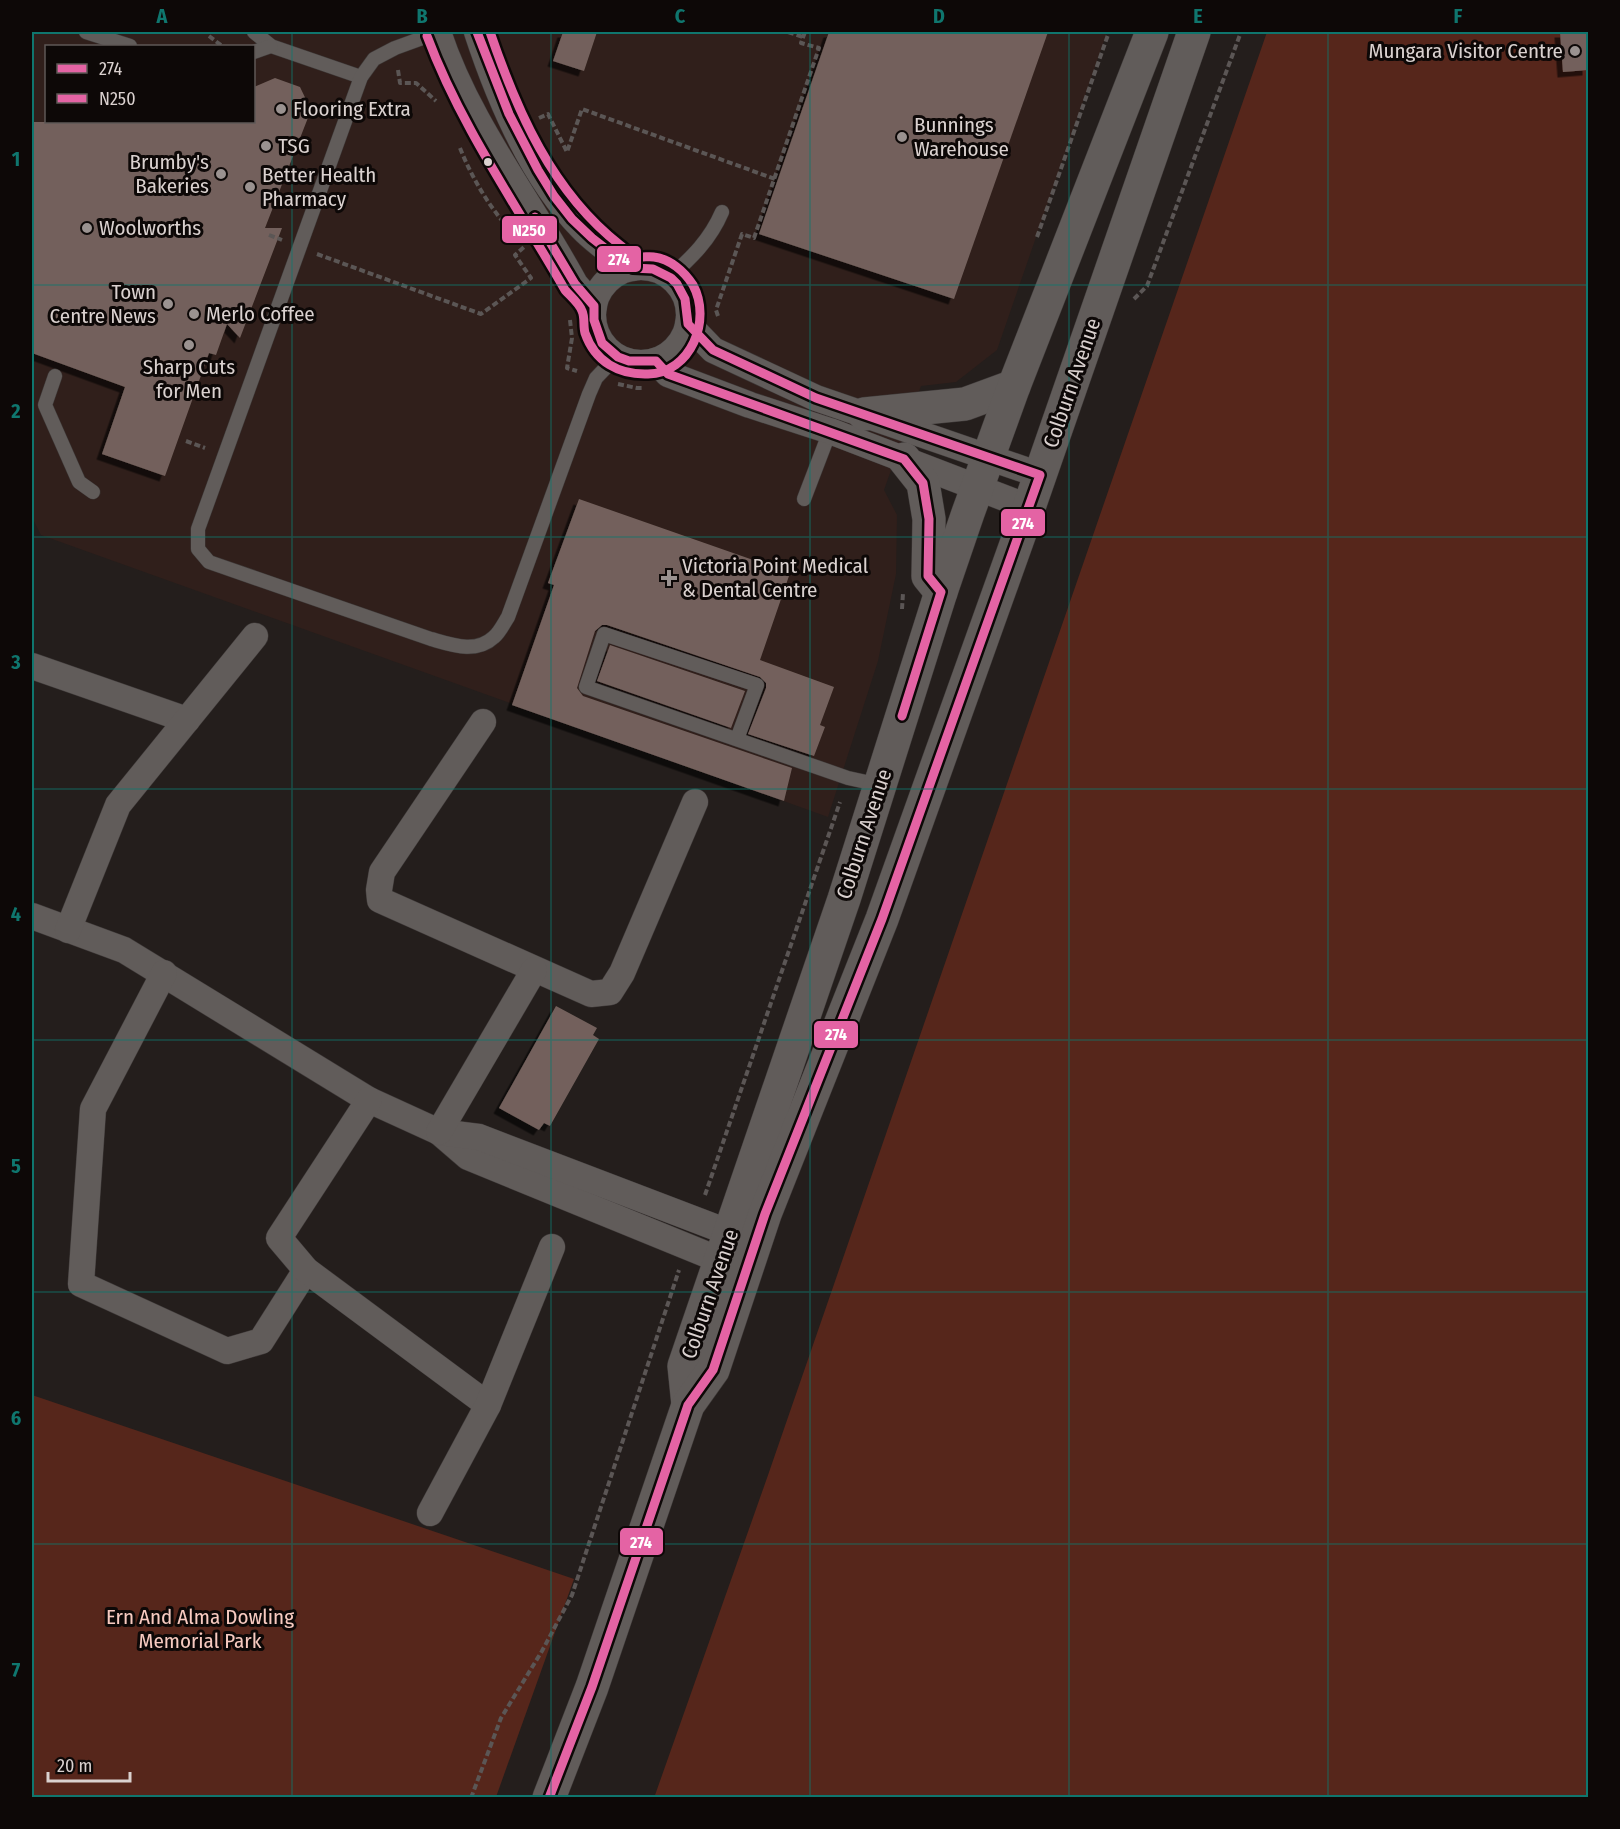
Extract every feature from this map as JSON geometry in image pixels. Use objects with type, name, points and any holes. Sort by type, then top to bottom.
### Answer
[{"type":"main road","name":"Colburn Avenue","points":[[549,1797],[592,1688],[688,1405],[713,1370],[738,1252],[840,910],[940,592],[1014,386],[1152,32]]},
{"type":"main road","name":"Colburn Avenue","points":[[738,1252],[765,1214],[882,919],[1194,32]]},
{"type":"main road","points":[[864,414],[965,404],[1014,386]]},
{"type":"main road","points":[[903,459],[923,483],[930,519],[928,576],[940,592]]},
{"type":"street","points":[[438,32],[447,60],[475,119],[575,284],[594,306]]},
{"type":"street","points":[[477,32],[508,113],[537,167],[559,201],[581,228],[632,268]]},
{"type":"street","points":[[646,267],[658,270],[670,277],[686,298],[689,311],[684,336],[677,347],[656,361],[629,362],[616,357],[605,348],[597,335],[593,321],[598,292],[607,281],[632,268],[646,267]]},
{"type":"street","points":[[688,324],[713,350],[816,398],[1040,475]]},
{"type":"street","points":[[656,361],[668,374],[750,405],[830,431],[1028,507]]},
{"type":"street","points":[[68,930],[118,805],[255,636]]},
{"type":"street","points":[[32,666],[187,720]]},
{"type":"street","points":[[483,722],[382,872],[380,900],[591,994],[610,992],[622,973],[695,802]]},
{"type":"street","points":[[32,916],[123,950],[369,1100],[439,1132],[468,1157],[687,1247],[738,1252]]},
{"type":"street","points":[[439,1132],[534,970]]},
{"type":"street","points":[[164,973],[93,1109],[81,1284],[227,1351],[261,1341],[306,1270]]},
{"type":"street","points":[[369,1100],[279,1238],[306,1270],[488,1405]]},
{"type":"street","points":[[439,1132],[480,1137],[697,1220],[738,1252]]},
{"type":"street","points":[[501,1172],[509,1148]]},
{"type":"street","points":[[572,1199],[581,1175]]},
{"type":"street","points":[[430,1513],[488,1405],[552,1248]]},
{"type":"lane","points":[[86,32],[126,45]]},
{"type":"lane","points":[[254,32],[271,46],[361,77]]},
{"type":"lane","points":[[438,32],[395,48],[374,59],[361,77],[198,529],[198,549],[209,562],[455,646],[476,648],[494,637],[508,617],[589,394],[596,378],[616,357]]},
{"type":"lane","points":[[255,52],[271,46]]},
{"type":"lane","points":[[670,277],[697,253],[714,229],[722,212]]},
{"type":"lane","points":[[55,376],[45,405],[79,482],[93,492]]},
{"type":"lane","points":[[804,499],[830,431]]},
{"type":"lane","points":[[737,739],[758,685],[604,634],[586,687],[848,778],[880,785]]},
{"type":"path","points":[[719,318],[716,310],[742,234],[754,238],[819,48],[801,43],[804,34],[788,32]]},
{"type":"path","points":[[1036,240],[1109,32]]},
{"type":"path","points":[[1127,307],[1147,286],[1241,32]]},
{"type":"path","points":[[209,36],[221,45]]},
{"type":"path","points":[[534,120],[548,114],[567,152],[582,109],[775,179]]},
{"type":"path","points":[[269,235],[481,314],[531,278],[515,255],[524,247]]},
{"type":"path","points":[[902,610],[903,589]]},
{"type":"path","points":[[697,1220],[848,778]]},
{"type":"path","points":[[471,1797],[501,1718],[542,1651],[572,1595],[687,1247]]},
{"type":"shaded area","points":[[32,32],[1107,32],[997,350],[956,382],[921,386],[884,490],[897,515],[896,574],[878,661],[828,817],[41,535],[32,517]]},
{"type":"green space","points":[[1267,32],[1588,32],[1588,1797],[654,1798],[767,1478]]},
{"type":"green space","name":"Ern And Alma Dowling Memorial Park","points":[[32,1395],[574,1579],[496,1797],[32,1797]]},
{"type":"building","points":[[563,32],[597,32],[584,71],[553,61]]},
{"type":"building","name":"Bunnings Warehouse","points":[[829,32],[1048,32],[954,299],[759,234]]},
{"type":"building","name":"Mungara Visitor Centre","points":[[1560,32],[1588,32],[1588,70],[1563,72]]},
{"type":"building","points":[[275,78],[300,87],[311,110],[265,228],[282,228],[240,338],[227,324],[216,355],[209,353],[165,476],[102,454],[125,387],[32,353],[32,122],[255,123],[255,87]]},
{"type":"building","points":[[579,499],[790,573],[760,660],[834,687],[820,725],[825,727],[814,756],[748,734],[766,688],[766,683],[760,677],[607,625],[602,625],[595,631],[577,688],[583,696],[792,768],[784,801],[512,705],[554,585],[548,583]]},
{"type":"building","points":[[610,645],[745,691],[731,728],[597,681]]},
{"type":"building","points":[[556,1006],[597,1028],[593,1035],[599,1039],[550,1126],[544,1123],[539,1130],[499,1108]]},
{"type":"transit line","name":"274","points":[[477,32],[509,114],[554,196],[572,219],[619,259],[633,268],[653,269],[671,278],[685,299],[688,324],[713,350],[816,398],[1040,475],[882,919],[765,1214],[713,1370],[688,1405],[592,1687],[549,1798]]},
{"type":"transit line","name":"N250","points":[[427,36],[456,102],[491,166],[565,290],[581,308],[585,333],[595,352],[609,365],[637,374],[663,371],[676,365],[694,342],[698,328],[700,314],[693,285],[681,271],[666,260],[637,257],[629,253],[596,224],[575,200],[556,175],[525,120],[490,32]]},
{"type":"transit line","name":"274","points":[[535,217],[575,284],[594,306],[594,320],[602,343],[618,357],[629,361],[656,361],[668,374],[904,459],[923,483],[929,519],[928,576],[941,592],[902,716]]},
{"type":"place","name":"Mungara Visitor Centre","points":[[1575,51]]},
{"type":"place","name":"Flooring Extra","points":[[281,109]]},
{"type":"place","name":"Bunnings Warehouse","points":[[902,137]]},
{"type":"place","name":"TSG","points":[[266,146]]},
{"type":"place","name":"Brumby's Bakeries","points":[[221,174]]},
{"type":"place","name":"Better Health Pharmacy","points":[[250,187]]},
{"type":"place","name":"Woolworths","points":[[87,228]]},
{"type":"place","name":"Town Centre News","points":[[168,304]]},
{"type":"place","name":"Merlo Coffee","points":[[194,314]]},
{"type":"place","name":"Sharp Cuts for Men","points":[[189,345]]},
{"type":"place","name":"Victoria Point Medical & Dental Centre","points":[[669,578]]}]
